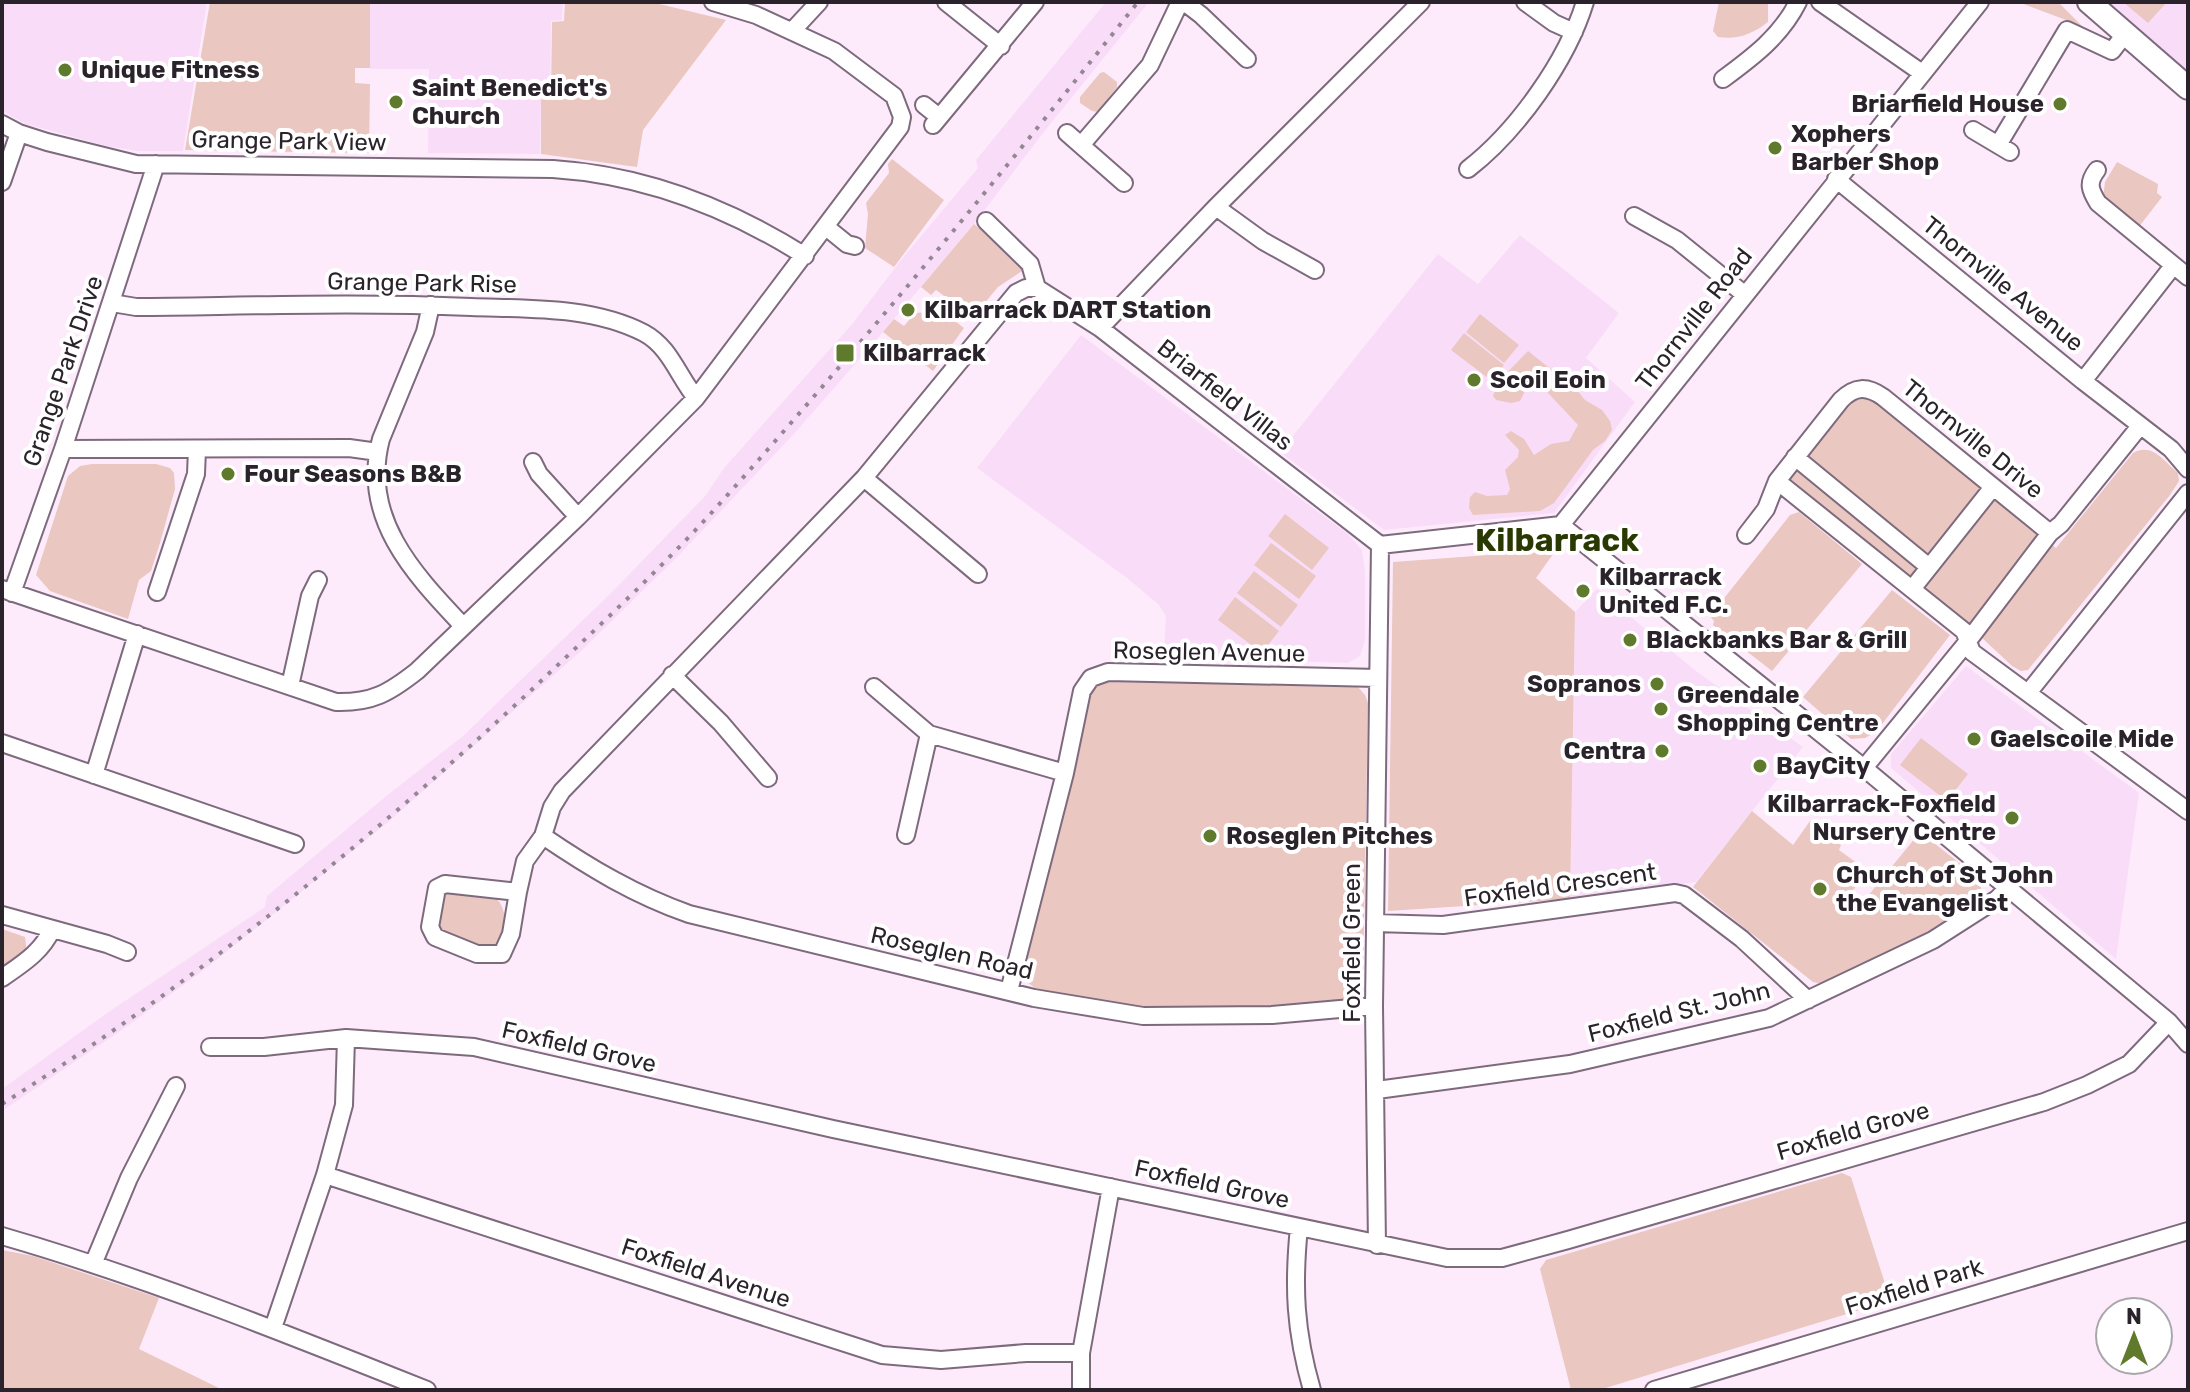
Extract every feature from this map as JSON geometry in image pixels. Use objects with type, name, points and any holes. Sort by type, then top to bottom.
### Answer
[{"type":"main road","points":[[2089,2],[2188,88]]},
{"type":"street","points":[[7,591],[336,702],[359,702],[377,697],[395,689],[417,671],[578,517],[696,398],[900,127],[902,117],[894,96],[834,51],[756,15],[713,2]]},
{"type":"street","points":[[793,30],[819,2]]},
{"type":"street","points":[[946,2],[1001,46]]},
{"type":"street","points":[[924,105],[936,121],[1035,2]]},
{"type":"street","points":[[1082,144],[1150,65],[1182,2],[1201,15],[1247,59]]},
{"type":"street","points":[[1100,328],[1421,2]]},
{"type":"street","points":[[1525,2],[1554,23],[1574,32]]},
{"type":"street","points":[[1468,169],[1496,143],[1556,70],[1585,2]]},
{"type":"street","points":[[1723,79],[1763,50],[1798,2]]},
{"type":"street","points":[[1820,2],[1922,73]]},
{"type":"street","name":"Thornville Road","points":[[1561,525],[1980,2]]},
{"type":"street","points":[[1973,130],[2004,149],[2067,30],[2112,51],[2125,34]]},
{"type":"street","name":"Grange Park View","points":[[2,124],[19,133],[120,161],[156,164],[591,172],[677,194],[755,227],[805,256]]},
{"type":"street","points":[[2,182],[19,133]]},
{"type":"street","points":[[1067,133],[1124,183]]},
{"type":"street","name":"Grange Park Drive","points":[[7,591],[63,449],[156,164]]},
{"type":"street","points":[[2097,170],[2090,179],[2089,189],[2098,203],[2188,277]]},
{"type":"street","name":"Thornville Avenue","points":[[1836,179],[2184,461],[2188,469]]},
{"type":"street","points":[[1216,207],[1263,241],[1315,270]]},
{"type":"street","points":[[1634,216],[1677,240],[1744,294]]},
{"type":"street","points":[[518,892],[445,884],[437,888],[430,927],[435,937],[477,954],[502,954],[511,934],[525,861],[543,836],[552,807],[562,791],[864,478],[1016,293],[1026,288],[1037,288],[1030,264],[986,221]]},
{"type":"street","points":[[826,227],[847,244],[855,246]]},
{"type":"street","points":[[2083,381],[2173,266]]},
{"type":"street","name":"Briarfield Villas","points":[[1037,288],[1100,328],[1380,545]]},
{"type":"street","name":"Grange Park Rise","points":[[112,303],[136,307],[431,305],[528,308],[590,315],[623,324],[659,343],[696,398]]},
{"type":"street","points":[[431,305],[425,332],[378,452],[381,501],[394,544],[406,563],[463,626]]},
{"type":"street","name":"Thornville Drive","points":[[1746,535],[1766,509],[1777,481],[1795,457],[1841,400],[1849,392],[1862,388],[1873,390],[1883,397],[2050,533]]},
{"type":"street","points":[[1864,768],[1968,641],[2050,533],[2061,524],[2140,426]]},
{"type":"street","points":[[63,449],[349,448],[378,452]]},
{"type":"street","points":[[157,592],[196,474],[197,449]]},
{"type":"street","points":[[1795,457],[1929,567]]},
{"type":"street","points":[[533,462],[539,474],[578,517]]},
{"type":"street","points":[[864,478],[978,574]]},
{"type":"street","points":[[1777,481],[1964,631],[1972,652],[2188,811]]},
{"type":"street","points":[[1912,589],[1993,487]]},
{"type":"street","points":[[2028,693],[2188,493]]},
{"type":"street","points":[[1380,545],[1561,525],[2009,887],[2169,1022],[2188,1044]]},
{"type":"street","name":"Foxfield Green","points":[[1377,1245],[1374,1006],[1380,545]]},
{"type":"street","points":[[290,686],[310,596],[318,580]]},
{"type":"street","points":[[94,775],[137,634]]},
{"type":"street","name":"Roseglen Avenue","points":[[1009,991],[1065,773],[1082,691],[1091,678],[1108,672],[1378,678]]},
{"type":"street","points":[[672,675],[721,723],[768,778]]},
{"type":"street","points":[[874,687],[929,734],[1065,773]]},
{"type":"street","points":[[906,835],[929,734]]},
{"type":"street","points":[[2,743],[295,844]]},
{"type":"street","name":"Roseglen Road","points":[[543,836],[616,883],[689,914],[1081,1007],[1143,1016],[1272,1015],[1374,1006]]},
{"type":"street","name":"Foxfield St. John","points":[[1377,1090],[1570,1064],[1769,1018],[1933,940],[1997,899],[2009,887]]},
{"type":"street","name":"Foxfield Crescent","points":[[1375,923],[1443,925],[1675,893],[1684,895],[1742,939],[1808,1000]]},
{"type":"street","points":[[2,915],[127,952]]},
{"type":"street","points":[[2,978],[32,957],[46,942],[52,929]]},
{"type":"street","name":"Foxfield Grove","points":[[210,1047],[264,1047],[346,1038],[474,1047],[804,1123],[1377,1245],[1447,1258],[1474,1259],[1502,1258],[1568,1240],[2044,1102],[2129,1064],[2169,1022]]},
{"type":"street","points":[[273,1328],[325,1175],[344,1105],[346,1038]]},
{"type":"street","points":[[94,1262],[129,1178],[176,1086]]},
{"type":"street","name":"Foxfield Avenue","points":[[325,1175],[882,1355],[941,1360],[1026,1353],[1081,1353]]},
{"type":"street","points":[[1081,1390],[1081,1353],[1111,1187]]},
{"type":"street","points":[[1299,1227],[1294,1281],[1296,1310],[1312,1390]]},
{"type":"street","name":"Foxfield Park","points":[[1654,1390],[2188,1231]]},
{"type":"street","points":[[2,1236],[94,1262],[273,1328],[427,1390]]},
{"type":"shaded area","points":[[2,2],[207,2],[183,151],[138,151],[106,146],[26,124],[2,111]]},
{"type":"shaded area","points":[[210,2],[370,2],[370,68],[355,68],[355,83],[370,84],[369,153],[185,150]]},
{"type":"shaded area","points":[[370,2],[563,2],[562,20],[551,21],[550,99],[541,100],[540,154],[428,153],[429,69],[370,69]]},
{"type":"shaded area","points":[[565,2],[651,2],[726,20],[643,130],[637,167],[541,154],[541,100],[551,99],[552,22],[564,21]]},
{"type":"shaded area","points":[[1106,2],[1149,2],[974,224],[883,332],[793,435],[678,556],[581,651],[387,823],[205,969],[2,1111],[2,1089],[107,1013],[265,907],[267,896],[463,736],[613,591],[705,496],[724,468],[853,323],[978,168],[976,160]]},
{"type":"shaded area","points":[[1719,2],[1768,2],[1768,22],[1744,35],[1718,37],[1713,31]]},
{"type":"shaded area","points":[[2018,2],[2058,2],[2082,26]]},
{"type":"shaded area","points":[[2107,2],[2188,2],[2188,77]]},
{"type":"shaded area","points":[[2123,2],[2167,2],[2148,23]]},
{"type":"shaded area","points":[[1104,72],[1117,82],[1117,87],[1098,112],[1092,111],[1080,103],[1080,97]]},
{"type":"shaded area","points":[[892,159],[944,200],[894,267],[865,248],[866,203],[889,173],[888,164]]},
{"type":"shaded area","points":[[2117,162],[2158,184],[2157,193],[2162,197],[2138,228],[2103,198],[2105,182]]},
{"type":"shaded area","points":[[974,224],[1025,269],[998,287],[973,317],[936,290],[931,295],[921,287]]},
{"type":"shaded area","name":"Scoil Eoin","points":[[1520,235],[1619,313],[1586,358],[1635,402],[1554,513],[1384,530],[1280,452],[1438,254],[1478,284]]},
{"type":"shaded area","points":[[942,311],[964,328],[933,371],[883,332],[894,319],[904,326],[915,313]]},
{"type":"shaded area","points":[[1480,314],[1519,345],[1504,363],[1466,332]]},
{"type":"shaded area","points":[[1464,333],[1504,365],[1492,381],[1451,350]]},
{"type":"shaded area","points":[[1081,335],[1348,534],[1362,550],[1365,640],[1360,656],[1348,663],[1164,657],[1166,616],[1159,605],[977,468]]},
{"type":"shaded area","points":[[1528,351],[1576,389],[1585,400],[1602,410],[1612,430],[1605,441],[1593,450],[1554,503],[1540,511],[1473,515],[1469,508],[1470,497],[1475,492],[1487,496],[1507,495],[1510,489],[1505,470],[1518,457],[1519,450],[1505,435],[1511,431],[1524,439],[1534,455],[1551,444],[1569,441],[1578,425],[1535,379],[1529,383],[1520,401],[1511,403],[1496,400],[1493,396],[1498,382]]},
{"type":"shaded area","points":[[1861,396],[1877,402],[2056,548],[2133,453],[2146,450],[2157,454],[2178,473],[2179,481],[2028,670],[2021,671],[1963,620],[1791,482],[1790,476],[1854,399]]},
{"type":"shaded area","points":[[156,464],[170,468],[174,473],[175,489],[160,543],[151,571],[139,580],[128,619],[50,591],[36,575],[68,476],[80,466]]},
{"type":"shaded area","points":[[1799,512],[1862,564],[1772,671],[1713,625],[1710,616],[1790,515]]},
{"type":"shaded area","points":[[1285,514],[1329,548],[1312,570],[1268,536]]},
{"type":"shaded area","points":[[1271,543],[1316,576],[1299,599],[1254,565]]},
{"type":"shaded area","points":[[1556,550],[1536,578],[1575,612],[1570,899],[1388,911],[1393,562]]},
{"type":"shaded area","points":[[1254,571],[1298,605],[1281,627],[1237,593]]},
{"type":"shaded area","name":"Greendale Shopping Centre","points":[[1597,589],[1696,671],[1803,747],[1696,882],[1570,899],[1575,612]]},
{"type":"shaded area","points":[[1892,590],[1950,635],[1876,732],[1865,738],[1851,739],[1803,697]]},
{"type":"shaded area","points":[[1235,597],[1279,631],[1262,653],[1218,620]]},
{"type":"shaded area","points":[[1966,666],[2139,793],[2116,959],[1891,768],[1891,754]]},
{"type":"shaded area","name":"Roseglen Pitches","points":[[1104,680],[1358,687],[1365,695],[1368,703],[1363,983],[1356,996],[1288,1006],[1132,1006],[1048,993],[1026,981],[1024,969],[1089,695],[1096,683]]},
{"type":"shaded area","points":[[1921,738],[1968,774],[1947,801],[1900,765]]},
{"type":"shaded area","points":[[1752,811],[1793,845],[1810,821],[1841,845],[1839,850],[1861,866],[1853,881],[1857,885],[1851,893],[1863,902],[1920,832],[1977,877],[1981,885],[1980,894],[1967,908],[1904,945],[1838,978],[1825,983],[1813,982],[1693,887]]},
{"type":"shaded area","points":[[450,890],[496,898],[505,920],[505,929],[498,943],[491,947],[477,946],[439,930],[436,916],[444,892]]},
{"type":"shaded area","points":[[2,929],[25,937],[27,953],[2,972]]},
{"type":"shaded area","points":[[1842,1173],[1851,1177],[1889,1296],[1886,1302],[1599,1390],[1571,1390],[1540,1269],[1546,1260]]},
{"type":"shaded area","points":[[2,1250],[33,1256],[159,1298],[139,1349],[223,1390],[2,1390]]},
{"type":"railway","points":[[2,1104],[214,958],[349,851],[479,738],[634,592],[702,523],[830,378],[1138,2]]},
{"type":"place","name":"Unique Fitness","points":[[65,70]]},
{"type":"place","name":"Saint Benedict's Church","points":[[396,102]]},
{"type":"place","name":"Briarfield House","points":[[2060,104]]},
{"type":"place","name":"Xophers Barber Shop","points":[[1775,148]]},
{"type":"place","name":"Kilbarrack DART Station","points":[[908,310]]},
{"type":"place","name":"Kilbarrack","points":[[845,353]]},
{"type":"place","name":"Scoil Eoin","points":[[1474,380]]},
{"type":"place","name":"Four Seasons B&B","points":[[228,474]]},
{"type":"place","name":"Kilbarrack United F.C.","points":[[1583,591]]},
{"type":"place","name":"Blackbanks Bar & Grill","points":[[1630,640]]},
{"type":"place","name":"Sopranos","points":[[1657,684]]},
{"type":"place","name":"Greendale Shopping Centre","points":[[1661,709]]},
{"type":"place","name":"Gaelscoile Mide","points":[[1974,739]]},
{"type":"place","name":"Centra","points":[[1662,751]]},
{"type":"place","name":"BayCity","points":[[1760,766]]},
{"type":"place","name":"Kilbarrack-Foxfield Nursery Centre","points":[[2012,818]]},
{"type":"place","name":"Roseglen Pitches","points":[[1210,836]]},
{"type":"place","name":"Church of St John the Evangelist","points":[[1820,889]]},
{"type":"district","name":"Kilbarrack","points":[[1557,540]]}]
